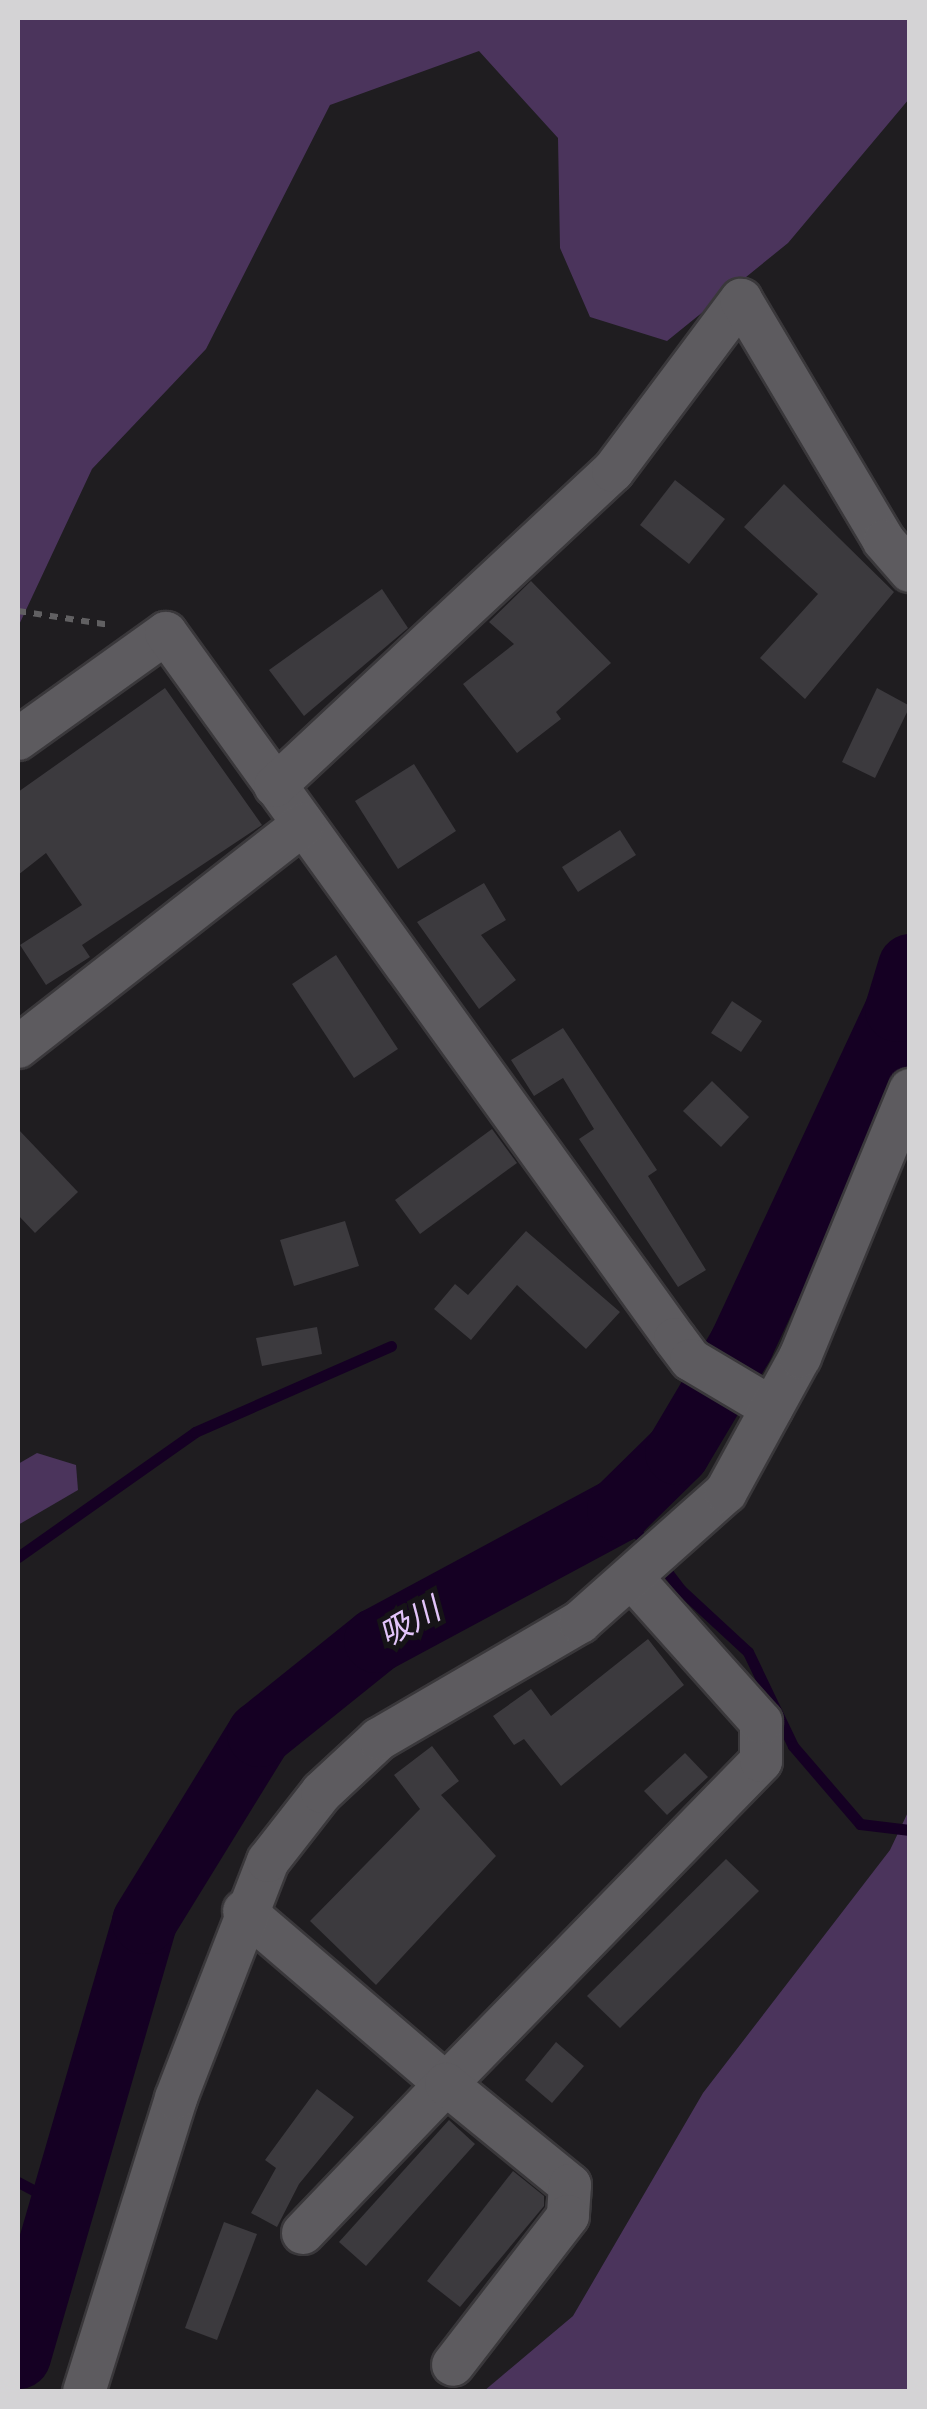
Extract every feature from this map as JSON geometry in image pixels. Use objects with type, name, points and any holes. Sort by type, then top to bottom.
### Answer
[{"type":"street","points":[[275,786],[613,471],[741,300],[884,542],[910,571]]},
{"type":"street","points":[[18,739],[166,633],[691,1360],[760,1400]]},
{"type":"street","points":[[18,1046],[303,824]]},
{"type":"street","points":[[84,2392],[244,1911],[278,1847],[379,1739],[580,1622],[634,1580],[726,1492],[760,1400],[910,1090]]},
{"type":"street","points":[[304,2233],[761,1760],[761,1722],[634,1580]]},
{"type":"street","points":[[244,1911],[570,2186],[568,2216],[454,2365]]},
{"type":"path","points":[[18,611],[166,633]]},
{"type":"shaded area","points":[[18,18],[909,18],[909,99],[788,243],[667,341],[590,317],[560,248],[558,138],[479,51],[330,105],[206,349],[92,469],[18,627]]},
{"type":"shaded area","points":[[37,1453],[76,1465],[78,1490],[18,1525],[18,1464]]},
{"type":"shaded area","points":[[909,1810],[909,2391],[484,2391],[573,2316],[703,2093],[890,1850]]},
{"type":"building","points":[[675,480],[725,519],[689,564],[640,525]]},
{"type":"building","points":[[784,484],[894,592],[805,699],[760,658],[818,594],[744,527]]},
{"type":"building","points":[[531,581],[611,663],[556,712],[561,719],[517,753],[463,684],[514,644],[489,622]]},
{"type":"building","points":[[382,589],[408,628],[304,716],[269,670]]},
{"type":"building","points":[[165,688],[262,825],[82,945],[90,957],[46,985],[20,945],[82,905],[46,853],[18,875],[18,792]]},
{"type":"building","points":[[877,688],[910,706],[875,778],[842,762]]},
{"type":"building","points":[[414,764],[456,831],[398,869],[355,801]]},
{"type":"building","points":[[620,830],[636,855],[578,892],[562,867]]},
{"type":"building","points":[[484,883],[506,920],[481,935],[516,980],[479,1009],[417,922]]},
{"type":"building","points":[[336,955],[398,1049],[354,1078],[292,984]]},
{"type":"building","points":[[732,1001],[762,1021],[741,1052],[711,1033]]},
{"type":"building","points":[[563,1028],[657,1170],[648,1176],[706,1270],[678,1287],[579,1139],[594,1129],[563,1078],[534,1096],[511,1060]]},
{"type":"building","points":[[712,1081],[749,1117],[721,1147],[683,1111]]},
{"type":"building","points":[[18,1129],[78,1192],[35,1233],[18,1215]]},
{"type":"building","points":[[492,1129],[517,1163],[420,1234],[395,1200]]},
{"type":"building","points":[[345,1221],[359,1266],[294,1286],[280,1240]]},
{"type":"building","points":[[526,1231],[620,1312],[586,1349],[517,1285],[471,1340],[434,1309],[455,1284],[468,1295]]},
{"type":"building","points":[[317,1327],[322,1354],[262,1366],[256,1338]]},
{"type":"building","points":[[648,1639],[684,1685],[561,1786],[524,1739],[514,1745],[493,1716],[531,1689],[551,1716]]},
{"type":"building","points":[[432,1746],[459,1781],[441,1795],[496,1856],[376,1985],[310,1921],[420,1809],[394,1775]]},
{"type":"building","points":[[685,1753],[708,1777],[667,1815],[644,1791]]},
{"type":"building","points":[[726,1859],[759,1891],[620,2028],[587,1996]]},
{"type":"building","points":[[556,2042],[584,2066],[552,2103],[525,2080]]},
{"type":"building","points":[[317,2089],[354,2117],[299,2184],[277,2227],[251,2213],[276,2168],[265,2160]]},
{"type":"building","points":[[449,2120],[475,2144],[366,2266],[339,2242]]},
{"type":"building","points":[[513,2171],[544,2196],[544,2206],[460,2307],[427,2281]]},
{"type":"building","points":[[224,2222],[257,2234],[217,2340],[185,2328]]},
{"type":"waterway","name":"吸川","points":[[18,2356],[144,1921],[259,1734],[376,1640],[619,1509],[677,1452],[741,1344],[897,1009],[910,966]]},
{"type":"waterway","points":[[18,1557],[195,1432],[391,1346]]},
{"type":"waterway","points":[[619,1509],[681,1590],[748,1652],[793,1746],[860,1824],[910,1830]]},
{"type":"waterway","points":[[18,2182],[60,2204]]}]
